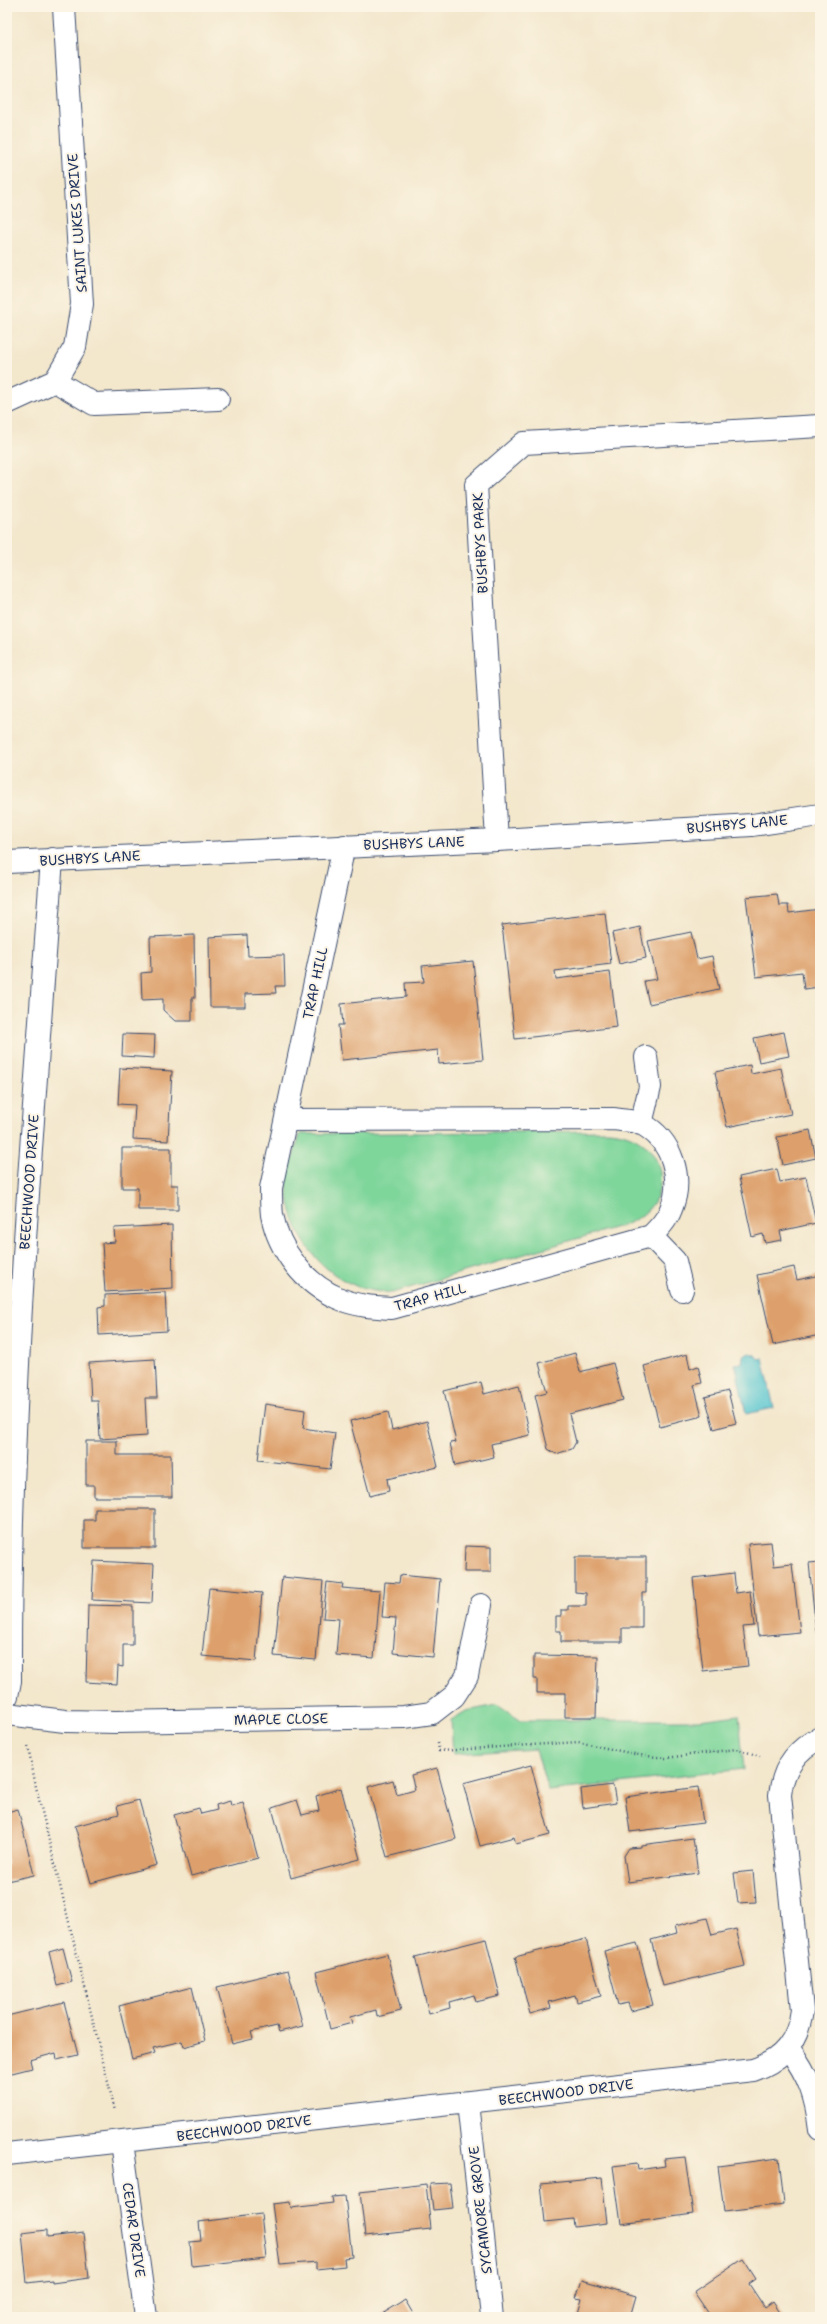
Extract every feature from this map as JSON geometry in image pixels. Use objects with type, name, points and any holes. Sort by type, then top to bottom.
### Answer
[{"type":"street","name":"SAINT LUKES DRIVE","points":[[55,381],[75,347],[82,304],[64,7]]},
{"type":"street","points":[[7,403],[55,381],[94,404],[218,399]]},
{"type":"street","name":"BUSHBYS PARK","points":[[497,840],[476,485],[524,443],[820,426]]},
{"type":"street","name":"BUSHBYS LANE","points":[[7,862],[497,840],[752,825],[820,815]]},
{"type":"street","name":"TRAP HILL","points":[[344,846],[271,1188],[272,1215],[281,1242],[295,1265],[314,1284],[338,1298],[364,1306],[392,1308],[651,1236]]},
{"type":"street","name":"BEECHWOOD DRIVE","points":[[7,1696],[10,1681],[10,1569],[15,1401],[52,859]]},
{"type":"street","points":[[640,1124],[650,1087],[646,1057]]},
{"type":"street","points":[[286,1120],[614,1119],[640,1124],[654,1133],[665,1146],[673,1161],[676,1177],[676,1194],[671,1210],[663,1224],[651,1236],[675,1261],[682,1290]]},
{"type":"street","name":"MAPLE CLOSE","points":[[15,1715],[65,1721],[116,1722],[404,1717],[432,1713],[454,1696],[467,1676],[481,1605]]},
{"type":"street","name":"BEECHWOOD DRIVE","points":[[7,2154],[753,2070],[779,2059],[789,2049],[798,2030],[802,2010],[780,1795],[782,1779],[788,1764],[798,1752],[820,1738]]},
{"type":"street","points":[[789,2049],[802,2066],[812,2086],[818,2107],[820,2129]]},
{"type":"street","name":"SYCAMORE GROVE","points":[[468,2103],[492,2317]]},
{"type":"street","name":"CEDAR DRIVE","points":[[122,2142],[146,2317]]},
{"type":"path","points":[[432,1713],[439,1751],[578,1742],[639,1756],[666,1758],[736,1750],[788,1764]]},
{"type":"path","points":[[15,1715],[36,1787],[122,2142]]},
{"type":"green space","points":[[608,1131],[628,1135],[644,1144],[654,1157],[660,1171],[660,1187],[654,1202],[642,1215],[624,1225],[392,1293],[365,1289],[349,1283],[334,1274],[321,1263],[300,1235],[289,1202],[287,1179],[300,1134]]},
{"type":"green space","points":[[497,1705],[520,1720],[699,1720],[739,1715],[744,1769],[548,1791],[536,1749],[453,1754],[451,1720],[466,1711]]},
{"type":"water","points":[[749,1353],[755,1355],[758,1359],[763,1358],[774,1408],[746,1414],[735,1364],[742,1363],[743,1357]]},
{"type":"building","points":[[777,894],[779,905],[788,905],[789,913],[820,909],[820,987],[804,989],[802,972],[756,977],[746,897]]},
{"type":"building","points":[[605,913],[611,964],[555,971],[556,979],[610,972],[617,1027],[515,1039],[502,925]]},
{"type":"building","points":[[640,927],[646,958],[619,964],[612,933]]},
{"type":"building","points":[[691,932],[697,959],[712,956],[719,989],[649,1004],[644,981],[657,979],[648,941]]},
{"type":"building","points":[[194,935],[195,998],[192,998],[192,1021],[175,1021],[163,1010],[163,999],[142,1000],[141,973],[151,972],[150,937]]},
{"type":"building","points":[[247,935],[248,956],[284,955],[285,986],[275,986],[276,993],[245,994],[245,1007],[210,1007],[209,937]]},
{"type":"building","points":[[473,961],[483,1060],[439,1064],[438,1050],[342,1060],[338,1025],[343,1025],[341,1004],[406,997],[405,983],[424,982],[422,966]]},
{"type":"building","points":[[784,1032],[789,1056],[759,1062],[754,1038]]},
{"type":"building","points":[[123,1034],[155,1035],[154,1058],[122,1056]]},
{"type":"building","points":[[750,1065],[751,1074],[781,1068],[791,1114],[727,1127],[715,1072]]},
{"type":"building","points":[[120,1068],[172,1071],[168,1141],[133,1139],[135,1105],[118,1104]]},
{"type":"building","points":[[810,1130],[816,1158],[783,1165],[777,1137]]},
{"type":"building","points":[[122,1148],[171,1148],[171,1185],[178,1185],[178,1210],[138,1210],[138,1188],[122,1188]]},
{"type":"building","points":[[777,1169],[780,1182],[806,1177],[816,1223],[780,1231],[782,1240],[765,1243],[763,1234],[752,1237],[739,1177]]},
{"type":"building","points":[[172,1225],[173,1288],[105,1292],[102,1243],[115,1242],[114,1228]]},
{"type":"building","points":[[794,1267],[797,1280],[820,1275],[820,1335],[773,1345],[757,1275]]},
{"type":"building","points":[[165,1292],[167,1331],[99,1335],[98,1307],[105,1306],[105,1295]]},
{"type":"building","points":[[575,1353],[580,1372],[613,1363],[623,1400],[569,1414],[576,1442],[572,1449],[556,1454],[548,1449],[535,1395],[547,1392],[539,1363]]},
{"type":"building","points":[[687,1354],[690,1369],[698,1366],[702,1383],[694,1385],[702,1416],[660,1427],[644,1366]]},
{"type":"building","points":[[155,1359],[157,1398],[145,1398],[147,1436],[100,1439],[98,1401],[91,1401],[89,1363]]},
{"type":"building","points":[[481,1382],[484,1394],[519,1385],[530,1435],[491,1444],[494,1457],[455,1466],[450,1443],[456,1442],[444,1391]]},
{"type":"building","points":[[728,1391],[736,1423],[714,1429],[705,1397]]},
{"type":"building","points":[[265,1404],[305,1410],[303,1428],[335,1433],[330,1469],[258,1460]]},
{"type":"building","points":[[388,1412],[392,1430],[427,1421],[438,1467],[387,1479],[389,1491],[370,1496],[350,1421]]},
{"type":"building","points":[[86,1441],[117,1441],[117,1455],[171,1455],[172,1497],[94,1497],[94,1485],[86,1485]]},
{"type":"building","points":[[95,1509],[155,1509],[155,1548],[84,1548],[84,1520],[95,1520]]},
{"type":"building","points":[[771,1542],[774,1566],[792,1564],[800,1632],[758,1636],[748,1544]]},
{"type":"building","points":[[465,1546],[491,1547],[491,1572],[464,1572]]},
{"type":"building","points":[[575,1557],[646,1557],[646,1593],[642,1593],[642,1628],[622,1628],[622,1642],[561,1642],[561,1631],[556,1631],[556,1616],[561,1616],[561,1610],[568,1610],[568,1606],[586,1606],[586,1593],[575,1592]]},
{"type":"building","points":[[94,1561],[154,1564],[152,1603],[92,1600]]},
{"type":"building","points":[[820,1562],[820,1631],[816,1631],[809,1563]]},
{"type":"building","points":[[734,1573],[736,1593],[750,1591],[754,1626],[743,1627],[748,1666],[703,1671],[693,1578]]},
{"type":"building","points":[[400,1575],[440,1579],[433,1657],[393,1653],[396,1618],[382,1617],[385,1582],[399,1583]]},
{"type":"building","points":[[282,1577],[323,1581],[316,1660],[274,1656]]},
{"type":"building","points":[[327,1582],[343,1584],[342,1588],[380,1591],[374,1658],[336,1655],[339,1619],[323,1618]]},
{"type":"building","points":[[209,1588],[262,1593],[256,1661],[202,1656]]},
{"type":"building","points":[[88,1605],[133,1606],[133,1645],[123,1645],[123,1667],[118,1666],[117,1684],[86,1682]]},
{"type":"building","points":[[534,1655],[598,1656],[596,1717],[565,1717],[565,1693],[537,1693],[537,1679],[534,1679]]},
{"type":"building","points":[[531,1765],[550,1835],[516,1844],[514,1837],[480,1846],[463,1783]]},
{"type":"building","points":[[437,1768],[456,1839],[387,1857],[368,1787],[393,1780],[397,1795],[415,1790],[411,1775]]},
{"type":"building","points":[[613,1785],[616,1803],[583,1808],[581,1789]]},
{"type":"building","points":[[698,1787],[703,1823],[630,1832],[625,1797]]},
{"type":"building","points":[[341,1788],[360,1859],[291,1878],[272,1808],[297,1800],[302,1815],[319,1811],[316,1796]]},
{"type":"building","points":[[139,1800],[157,1865],[91,1883],[75,1826],[119,1814],[117,1806]]},
{"type":"building","points":[[230,1801],[231,1806],[243,1803],[258,1858],[191,1876],[174,1815],[199,1808],[201,1814],[217,1810],[216,1805]]},
{"type":"building","points":[[18,1809],[34,1875],[7,1881],[7,1812]]},
{"type":"building","points":[[693,1838],[698,1873],[628,1882],[624,1856],[629,1848]]},
{"type":"building","points":[[753,1871],[756,1902],[738,1903],[734,1873]]},
{"type":"building","points":[[707,1918],[712,1935],[736,1929],[745,1966],[663,1986],[651,1940],[677,1933],[675,1926]]},
{"type":"building","points":[[486,1939],[500,1996],[476,2002],[474,1995],[449,2002],[450,2008],[429,2014],[415,1957]]},
{"type":"building","points":[[586,1939],[601,1996],[577,2002],[575,1995],[549,2002],[551,2008],[530,2014],[515,1957]]},
{"type":"building","points":[[637,1943],[653,2005],[631,2011],[628,2003],[618,2005],[604,1951]]},
{"type":"building","points":[[63,1948],[72,1982],[57,1986],[49,1952]]},
{"type":"building","points":[[387,1954],[401,2011],[377,2017],[376,2010],[350,2017],[352,2023],[330,2029],[316,1972]]},
{"type":"building","points":[[288,1970],[303,2026],[279,2032],[277,2026],[251,2032],[253,2039],[232,2044],[217,1987]]},
{"type":"building","points":[[192,1987],[205,2041],[184,2047],[182,2041],[153,2048],[155,2053],[132,2059],[119,2006]]},
{"type":"building","points":[[64,2002],[78,2055],[57,2060],[56,2053],[30,2060],[32,2068],[8,2074],[7,2016]]},
{"type":"building","points":[[685,2157],[693,2214],[621,2224],[613,2166],[637,2163],[638,2170],[665,2166],[664,2159]]},
{"type":"building","points":[[779,2158],[784,2204],[724,2211],[718,2166]]},
{"type":"building","points":[[602,2178],[607,2223],[574,2227],[573,2219],[545,2222],[541,2184]]},
{"type":"building","points":[[450,2183],[453,2208],[433,2210],[430,2184]]},
{"type":"building","points":[[426,2184],[431,2229],[365,2236],[360,2192]]},
{"type":"building","points":[[345,2196],[352,2257],[344,2258],[345,2266],[316,2269],[316,2262],[280,2265],[272,2204],[290,2202],[291,2208],[333,2203],[332,2197]]},
{"type":"building","points":[[261,2214],[266,2258],[192,2266],[190,2242],[201,2241],[199,2222]]},
{"type":"building","points":[[47,2230],[47,2237],[84,2233],[89,2278],[52,2283],[52,2280],[27,2283],[22,2233]]},
{"type":"building","points":[[743,2259],[756,2279],[749,2284],[765,2308],[773,2302],[783,2317],[711,2317],[694,2292]]},
{"type":"building","points":[[582,2280],[636,2296],[630,2317],[577,2317],[582,2299],[576,2298]]},
{"type":"building","points":[[405,2300],[415,2317],[377,2317]]}]
